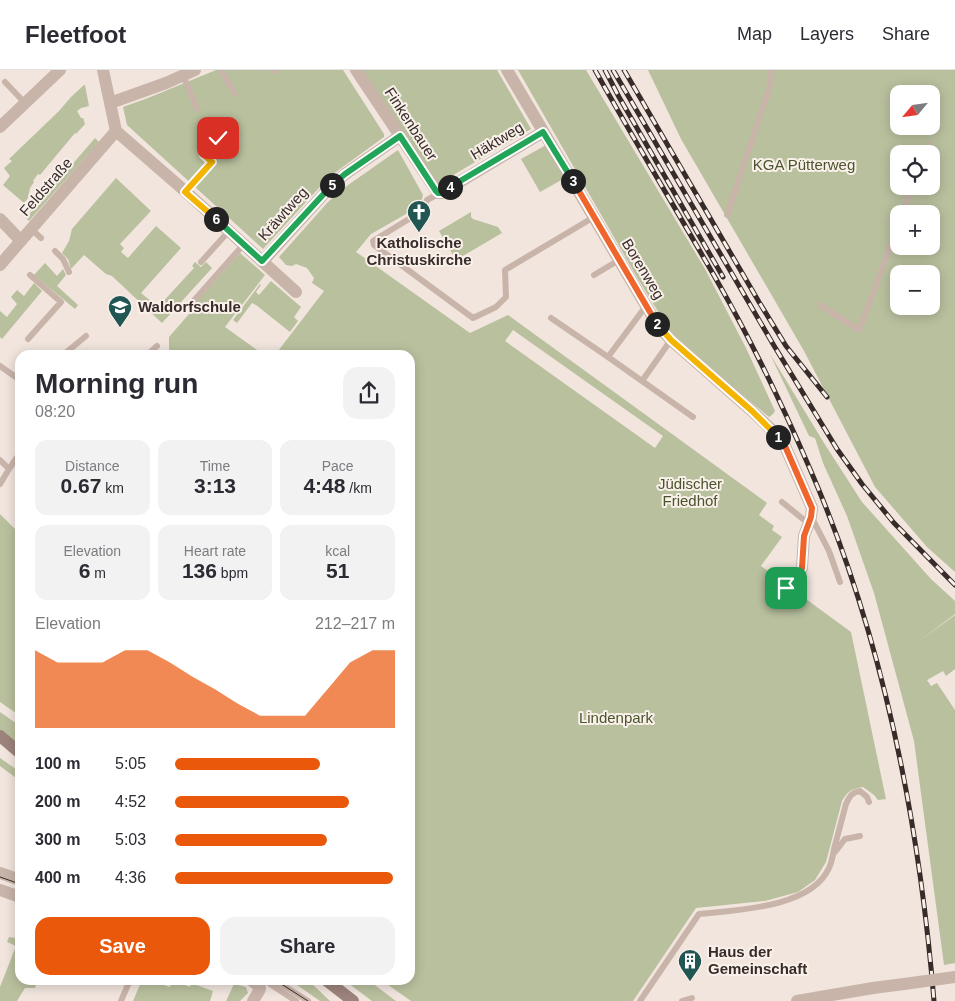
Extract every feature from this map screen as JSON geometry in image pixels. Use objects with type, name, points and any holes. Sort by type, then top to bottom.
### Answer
[{"type":"main road","points":[[0,736],[15,749]]},
{"type":"main road","points":[[0,746],[15,755]]},
{"type":"main road","points":[[332,985],[353,1001]]},
{"type":"street","points":[[0,127],[60,70]]},
{"type":"street","points":[[103,70],[116,131],[296,292]]},
{"type":"street","points":[[110,103],[195,70]]},
{"type":"street","name":"Finkenbauer","points":[[356,70],[436,191],[441,193]]},
{"type":"street","name":"Borenweg","points":[[507,70],[658,326],[671,340],[752,411],[777,435],[785,446],[812,508],[810,521],[804,536],[802,568]]},
{"type":"street","name":"Feldstraße","points":[[8,261],[21,241],[116,131]]},
{"type":"street","name":"Häktweg","points":[[441,193],[543,132]]},
{"type":"street","name":"Kräwtweg","points":[[262,261],[331,186],[345,174],[400,136]]},
{"type":"street","points":[[0,219],[21,241]]},
{"type":"street","points":[[4,874],[1,893],[15,896]]},
{"type":"street","points":[[797,1001],[955,977]]},
{"type":"street","points":[[253,1001],[257,985]]},
{"type":"lane","points":[[222,70],[235,94]]},
{"type":"lane","points":[[727,216],[769,88],[772,70]]},
{"type":"lane","points":[[183,75],[197,109]]},
{"type":"lane","points":[[5,82],[25,103]]},
{"type":"lane","points":[[185,192],[212,162],[204,155],[218,138]]},
{"type":"lane","points":[[441,193],[427,200],[422,211],[373,241],[374,245],[474,318],[496,307],[506,297],[505,270],[594,217]]},
{"type":"lane","points":[[31,229],[41,238]]},
{"type":"lane","points":[[201,262],[229,231]]},
{"type":"lane","points":[[190,305],[244,244]]},
{"type":"lane","points":[[820,305],[859,330],[890,247]]},
{"type":"lane","points":[[55,251],[63,259],[69,272]]},
{"type":"lane","points":[[594,275],[619,260]]},
{"type":"lane","points":[[28,339],[61,302],[30,275]]},
{"type":"lane","points":[[608,357],[646,306]]},
{"type":"lane","points":[[551,318],[693,417]]},
{"type":"lane","points":[[69,350],[86,336]]},
{"type":"lane","points":[[642,381],[671,340]]},
{"type":"lane","points":[[152,350],[157,346]]},
{"type":"lane","points":[[0,366],[15,376]]},
{"type":"lane","points":[[0,460],[8,469]]},
{"type":"lane","points":[[0,484],[15,460]]},
{"type":"lane","points":[[782,502],[810,521],[830,551],[840,582]]},
{"type":"lane","points":[[786,588],[802,568]]},
{"type":"lane","points":[[640,1001],[700,914],[750,909],[769,905],[794,898],[815,886],[824,877],[829,867],[846,804],[850,797],[856,792],[860,792],[867,796],[870,802]]},
{"type":"lane","points":[[832,856],[846,839],[860,836]]},
{"type":"lane","points":[[121,1001],[128,985]]},
{"type":"lane","points":[[262,985],[296,1001]]},
{"type":"lane","points":[[283,985],[308,1001]]},
{"type":"lane","points":[[682,1001],[692,998]]},
{"type":"green space","points":[[216,70],[343,70],[384,134],[384,137],[329,177],[263,249],[127,125],[123,107]]},
{"type":"green space","points":[[361,70],[497,70],[531,129],[438,184]]},
{"type":"green space","points":[[518,70],[586,70],[705,269],[746,348],[775,411],[769,417],[705,364],[670,331]]},
{"type":"green space","name":"KGA Pütterweg","points":[[648,70],[955,70],[955,572],[927,547],[875,487],[804,351],[681,139]]},
{"type":"green space","points":[[84,85],[89,106],[77,111],[85,124],[75,133],[40,175],[38,174],[24,203],[3,185],[10,176],[4,168],[12,161],[9,159]]},
{"type":"green space","points":[[95,138],[99,142],[29,221],[26,218]]},
{"type":"green space","points":[[546,145],[565,178],[540,192],[521,159]]},
{"type":"green space","name":"Lindenpark","points":[[398,150],[423,195],[420,206],[371,234],[356,252],[470,333],[508,315],[767,503],[759,515],[774,526],[772,530],[782,537],[761,566],[851,632],[886,799],[878,800],[863,787],[848,793],[842,801],[826,862],[815,880],[798,892],[765,901],[696,908],[633,1001],[411,1001],[388,985],[415,985],[415,350],[279,350],[324,291],[312,283],[314,278],[307,268],[296,264],[292,266],[286,265],[279,257],[341,190]],"holes":[[[513,330],[663,436],[655,448],[505,341]]]},
{"type":"green space","points":[[116,178],[151,211],[120,244],[124,248],[121,252],[128,258],[156,226],[181,248],[141,293],[158,307],[194,268],[192,266],[195,262],[201,267],[206,262],[212,268],[162,323],[112,276],[106,274],[84,255],[71,269],[68,259],[62,253],[69,241],[72,229]]},
{"type":"green space","points":[[471,212],[473,219],[498,227],[502,233],[456,260],[439,231]]},
{"type":"green space","points":[[240,253],[265,275],[225,327],[257,350],[169,350],[169,337],[196,306],[194,304]]},
{"type":"green space","points":[[45,263],[57,276],[63,269],[66,275],[57,286],[78,305],[75,309],[34,275]]},
{"type":"green space","points":[[271,281],[301,307],[294,317],[298,321],[290,332],[252,303],[237,323],[233,320],[260,284],[256,292],[259,295]]},
{"type":"green space","points":[[34,283],[42,291],[2,339],[0,337],[0,311],[7,317],[17,304],[11,297],[17,290],[24,296]]},
{"type":"green space","points":[[770,354],[862,502],[931,579],[955,601],[955,614],[918,642],[955,615],[955,669],[946,676],[943,671],[927,680],[931,686],[937,683],[955,710],[955,963],[944,965],[914,741],[874,593],[847,516],[823,463],[815,438],[809,436]]},
{"type":"green space","points":[[0,514],[15,529],[15,712],[0,702]]},
{"type":"green space","points":[[0,712],[15,722],[15,742],[0,731]]},
{"type":"green space","points":[[0,758],[15,768],[15,777],[0,766]]},
{"type":"green space","points":[[9,937],[15,938],[15,946],[7,942]]},
{"type":"green space","points":[[15,949],[15,985],[36,985],[35,988],[25,988],[17,1001],[0,1001],[0,987]]},
{"type":"green space","points":[[140,985],[164,985],[170,987],[171,985],[185,985],[190,987],[190,985],[196,985],[213,991],[210,1001],[133,1001]]},
{"type":"green space","points":[[234,985],[246,987],[248,993],[240,1001],[226,1001]]},
{"type":"green space","points":[[297,985],[313,985],[330,1001],[320,1001]]},
{"type":"green space","points":[[351,985],[375,985],[396,1001],[372,1001]]},
{"type":"tram line","points":[[0,877],[15,882]]},
{"type":"tram line","points":[[283,985],[308,1001]]},
{"type":"railway","points":[[595,70],[742,325],[788,420],[836,533],[858,597],[894,730],[919,865],[934,1001]]},
{"type":"railway","points":[[605,70],[723,277]]},
{"type":"railway","points":[[613,70],[773,344],[837,449],[862,484],[894,523],[955,585]]},
{"type":"railway","points":[[624,70],[786,346],[827,397]]},
{"type":"place","name":"Katholische Christuskirche","points":[[419,233]]},
{"type":"place","name":"Waldorfschule","points":[[120,328]]},
{"type":"place","name":"Haus der Gemeinschaft","points":[[690,982]]},
{"type":"route","points":[[218,138],[204,155],[212,162],[185,192],[262,261],[331,186],[345,174],[400,136],[436,191],[441,193],[543,132],[658,326],[671,340],[752,411],[777,435],[785,446],[812,508],[809,524],[804,536],[802,568],[786,588]]},
{"type":"park label","name":"Jüdischer Friedhof","points":[[690,492]]}]
